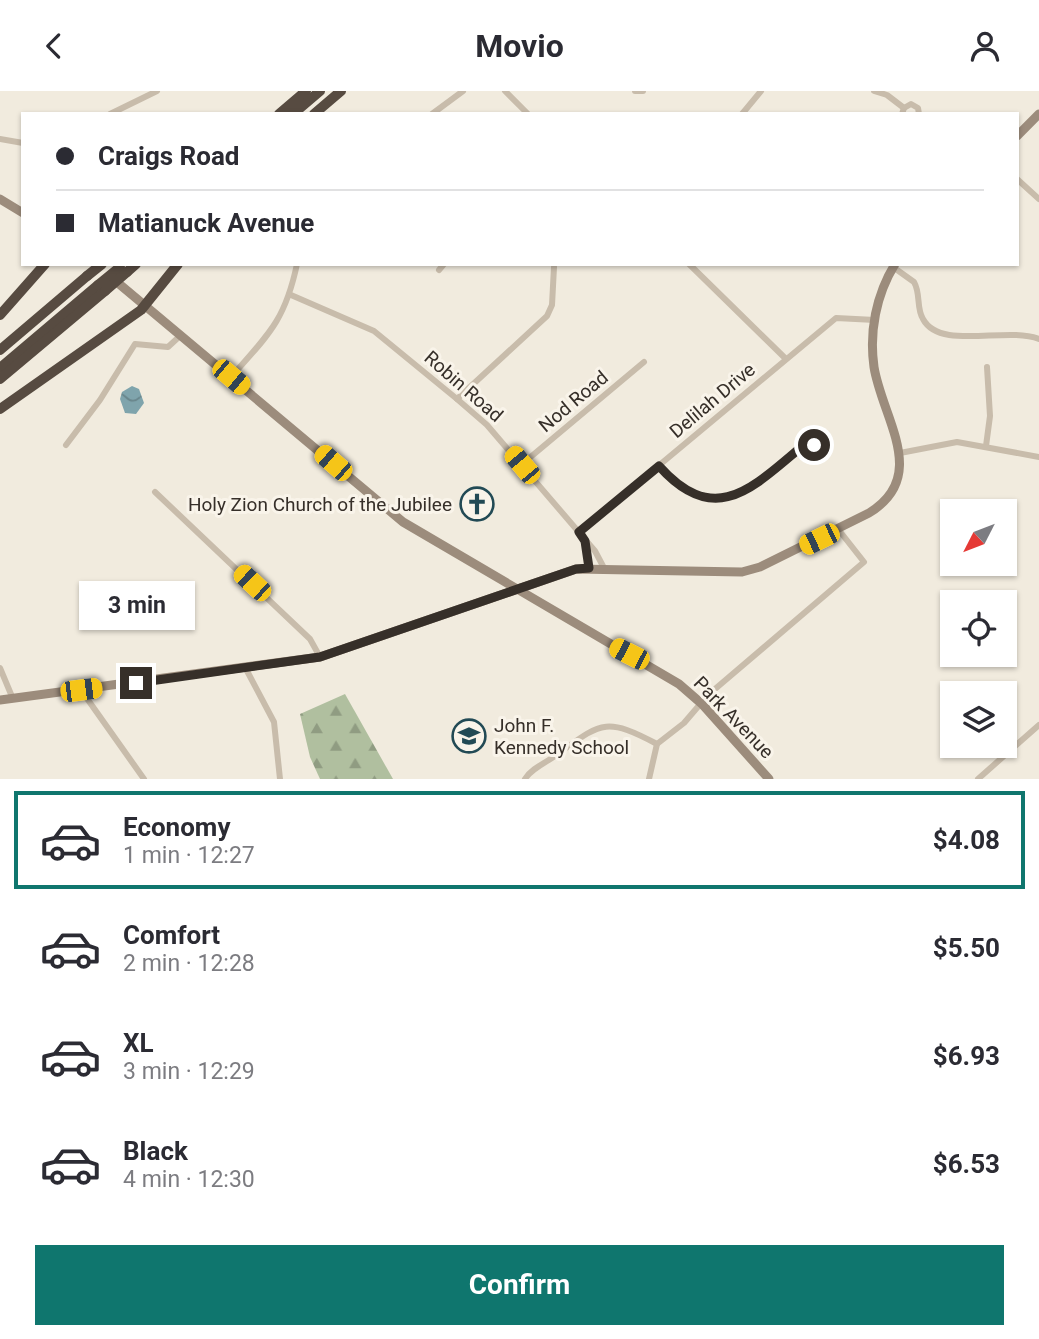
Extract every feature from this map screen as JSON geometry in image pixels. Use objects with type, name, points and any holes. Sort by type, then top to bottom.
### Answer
[{"type":"highway","points":[[295,112],[320,91]]},
{"type":"highway","points":[[302,112],[327,91]]},
{"type":"highway","points":[[317,112],[341,91]]},
{"type":"highway","points":[[274,112],[303,93]]},
{"type":"highway","points":[[281,112],[303,93]]},
{"type":"highway","points":[[0,315],[43,266]]},
{"type":"highway","points":[[0,379],[96,283],[101,266]]},
{"type":"highway","points":[[0,408],[146,306],[176,266]]},
{"type":"highway","points":[[0,350],[121,267]]},
{"type":"highway","points":[[0,362],[96,283]]},
{"type":"highway","points":[[0,367],[96,283]]},
{"type":"street","points":[[114,112],[157,91]]},
{"type":"street","points":[[435,112],[463,91]]},
{"type":"street","points":[[505,91],[526,112]]},
{"type":"street","points":[[635,91],[643,91]]},
{"type":"street","points":[[744,112],[761,91]]},
{"type":"street","points":[[874,91],[887,95],[903,111],[913,105],[918,112]]},
{"type":"street","points":[[1019,134],[1039,114]]},
{"type":"street","points":[[0,139],[21,143]]},
{"type":"street","points":[[1019,181],[1039,199]]},
{"type":"street","points":[[0,199],[21,212]]},
{"type":"street","name":"Park Avenue","points":[[98,266],[403,522],[647,663],[702,704],[769,779]]},
{"type":"street","points":[[231,377],[279,322],[291,295],[297,266]]},
{"type":"street","points":[[691,266],[786,359]]},
{"type":"street","points":[[0,700],[320,657],[576,569],[748,571],[874,510],[887,498],[898,476],[900,453],[874,367],[874,320],[894,266],[914,282],[922,319],[939,333],[961,337],[1018,333],[1039,339]]},
{"type":"street","points":[[457,398],[547,316],[552,305],[554,267]]},
{"type":"street","name":"Robin Road","points":[[291,295],[374,331],[488,425],[595,551],[604,568]]},
{"type":"street","name":"Delilah Drive","points":[[579,532],[836,318],[874,320]]},
{"type":"street","points":[[66,445],[100,400],[135,344],[168,347],[181,335]]},
{"type":"street","name":"Nod Road","points":[[522,465],[644,362]]},
{"type":"street","points":[[986,446],[990,416],[987,367]]},
{"type":"street","points":[[900,453],[950,442],[1039,457]]},
{"type":"street","points":[[659,466],[685,491],[701,497],[729,498],[746,492],[805,444]]},
{"type":"street","points":[[155,492],[310,639],[320,657]]},
{"type":"street","points":[[649,779],[657,744],[702,704],[708,695],[864,562],[838,529]]},
{"type":"street","name":"Robin Road","points":[[585,541],[589,568]]},
{"type":"street","points":[[0,668],[12,699]]},
{"type":"street","points":[[246,669],[274,722],[280,779]]},
{"type":"street","points":[[81,690],[144,779]]},
{"type":"street","points":[[978,779],[1039,725]]},
{"type":"street","points":[[525,779],[591,730],[605,726],[626,727],[657,744]]},
{"type":"green space","points":[[345,694],[393,779],[320,779],[310,757],[300,714]]},
{"type":"water","points":[[132,386],[139,389],[144,403],[136,414],[125,413],[120,399],[122,392]]},
{"type":"place","name":"Holy Zion Church of the Jubilee","points":[[477,504]]},
{"type":"place","name":"John F. Kennedy School","points":[[469,736]]},
{"type":"route","points":[[136,683],[320,657],[576,569],[589,568],[585,541],[579,532],[659,466],[685,491],[713,499],[729,498],[746,492],[805,444],[814,445]]}]
